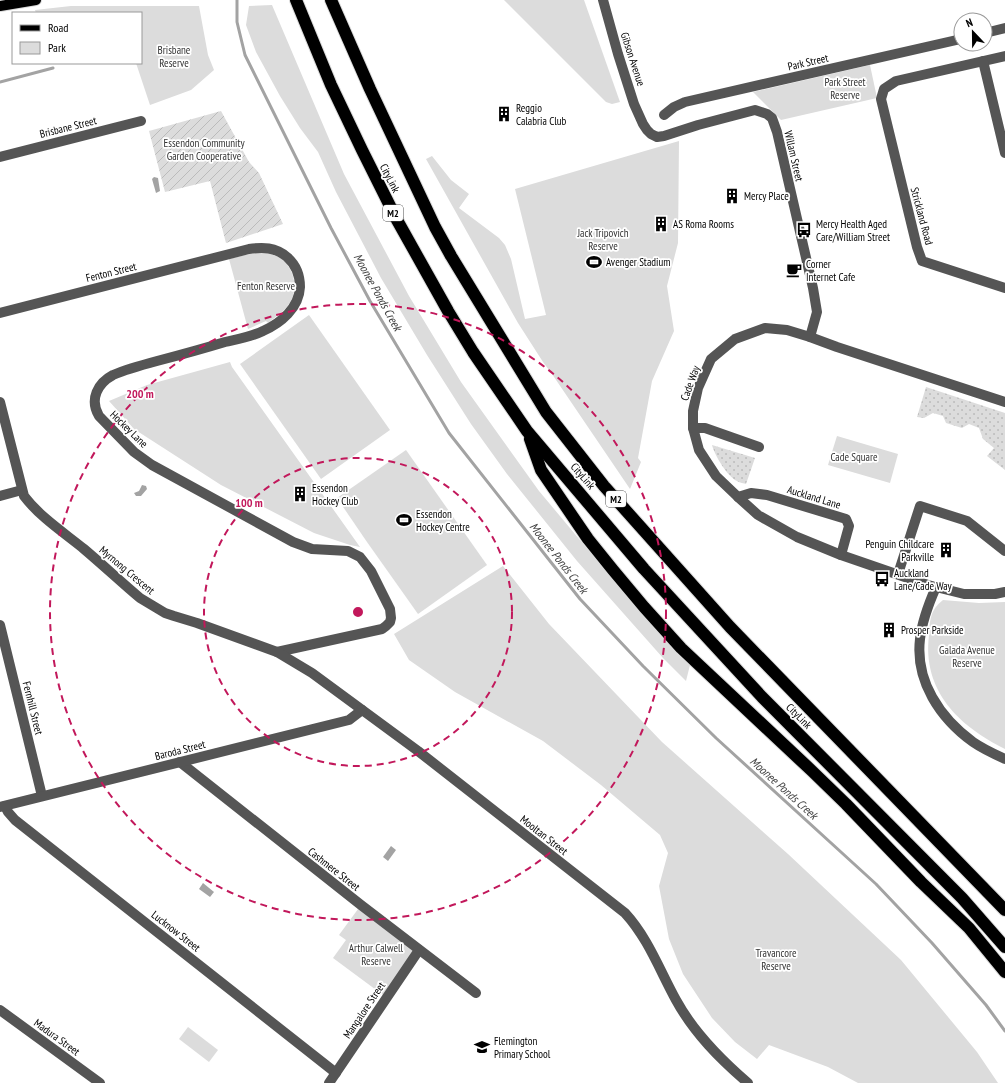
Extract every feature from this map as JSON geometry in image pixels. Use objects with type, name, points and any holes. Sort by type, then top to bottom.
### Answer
[{"type":"highway","name":"CityLink","points":[[296,0],[331,85],[397,220],[448,311],[480,364],[527,431],[644,570],[762,697],[962,898],[1005,947]]},
{"type":"highway","name":"CityLink","points":[[331,0],[370,89],[435,227],[546,412],[604,486],[730,627],[1001,901],[1005,910]]},
{"type":"highway","points":[[527,431],[541,470],[588,539],[644,607],[682,648],[818,777],[921,882],[969,928],[1005,972]]},
{"type":"main road","points":[[0,6],[36,0]]},
{"type":"street","name":"Gibson Avenue","points":[[603,0],[618,54],[643,124]]},
{"type":"street","points":[[993,31],[1005,28]]},
{"type":"street","name":"Park Street","points":[[664,115],[674,107],[685,102],[953,41]]},
{"type":"street","points":[[1005,56],[983,61],[1005,153]]},
{"type":"street","name":"Strickland Road","points":[[983,61],[896,81],[884,89],[881,99],[917,247],[922,261],[1005,288]]},
{"type":"street","name":"Willam Street","points":[[643,124],[647,130],[657,137],[755,110],[767,114],[772,118],[816,306],[817,312],[810,336]]},
{"type":"street","name":"Brisbane Street","points":[[0,157],[141,121]]},
{"type":"street","name":"Hockey Lane","points":[[228,255],[262,247],[279,251],[291,261],[296,268],[300,285],[298,298],[289,312],[274,325],[251,336],[113,375],[104,380],[97,388],[95,399],[96,412],[134,452],[152,465],[303,546],[323,550],[348,551],[360,557],[371,571],[391,613],[390,622],[386,626],[382,629],[277,652]]},
{"type":"street","name":"Fenton Street","points":[[0,312],[228,255]]},
{"type":"street","name":"Cade Way","points":[[1005,402],[837,347],[810,336],[787,330],[765,328],[735,339],[711,359],[698,388],[693,411],[693,428],[699,450],[716,476],[758,515],[797,537],[841,555],[936,587],[964,594],[995,594],[1005,592]]},
{"type":"street","name":"Myrnong Crescent","points":[[0,402],[24,496],[29,503],[46,519],[149,604],[174,616],[277,652]]},
{"type":"street","points":[[693,428],[705,428],[759,447]]},
{"type":"street","points":[[0,496],[22,490]]},
{"type":"street","name":"Auckland Lane","points":[[738,497],[751,493],[767,495],[846,519],[849,526],[841,555]]},
{"type":"street","points":[[898,574],[920,506],[967,521],[1005,551]]},
{"type":"street","points":[[936,587],[923,624],[920,639],[919,658],[926,688],[940,710],[964,735],[979,746],[1005,759]]},
{"type":"street","name":"Fernhill Street","points":[[0,626],[42,796]]},
{"type":"street","name":"Mooltan Street","points":[[277,652],[312,673],[418,751],[625,914],[639,930],[676,1001],[687,1018],[710,1048],[748,1083]]},
{"type":"street","name":"Baroda Street","points":[[2,806],[349,720],[362,710]]},
{"type":"street","name":"Cashmere Street","points":[[180,762],[476,993]]},
{"type":"street","name":"Lucknow Street","points":[[2,806],[15,820],[336,1073]]},
{"type":"street","name":"Mangalore Street","points":[[329,1083],[420,950]]},
{"type":"street","name":"Madura Street","points":[[0,1010],[100,1083]]},
{"type":"green space","points":[[504,0],[584,0],[620,102],[612,104],[606,102]]},
{"type":"green space","points":[[272,5],[344,174],[409,296],[461,382],[539,491],[595,558],[690,665],[686,681],[663,658],[577,561],[507,474],[471,424],[427,355],[381,278],[336,192],[318,152],[300,128],[280,96],[256,52],[246,25],[249,6]]},
{"type":"green space","name":"Brisbane Reserve","points":[[71,6],[199,6],[208,55],[214,70],[191,90],[150,105],[136,64],[142,64],[142,12],[36,12],[35,10]]},
{"type":"green space","name":"Park Street Reserve","points":[[870,65],[877,98],[781,120],[753,92]]},
{"type":"green space","name":"Essendon Community Garden Cooperative","points":[[221,111],[249,162],[259,173],[283,224],[226,243],[210,181],[165,192],[149,131]]},
{"type":"green space","name":"Jack Tripovich Reserve","points":[[679,141],[678,243],[667,286],[674,331],[652,381],[638,458],[641,462],[630,489],[518,323],[426,159],[432,156],[451,180],[469,194],[459,208],[499,238],[505,245],[511,259],[525,319],[546,315],[515,189]]},
{"type":"green space","name":"Fenton Reserve","points":[[258,252],[274,254],[282,259],[291,271],[294,291],[285,310],[268,323],[266,321],[248,329],[229,259]]},
{"type":"green space","points":[[309,315],[390,430],[321,479],[240,364]]},
{"type":"green space","points":[[230,362],[232,367],[360,547],[314,533],[221,485],[134,429],[109,401],[147,385]]},
{"type":"green space","points":[[926,387],[1005,413],[1005,470],[987,456],[994,448],[983,439],[979,428],[969,424],[962,428],[946,423],[943,416],[933,413],[924,418],[917,417]]},
{"type":"green space","name":"Cade Square","points":[[837,436],[898,454],[890,483],[828,465]]},
{"type":"green space","points":[[712,445],[755,458],[746,484],[738,482],[729,475],[719,460]]},
{"type":"green space","name":"Essendon Hockey Centre","points":[[406,450],[487,565],[418,614],[337,498]]},
{"type":"green space","name":"Travancore Reserve","points":[[503,566],[549,624],[662,742],[788,854],[901,960],[977,1052],[998,1083],[858,1083],[828,1067],[769,1045],[757,1059],[735,1042],[712,1018],[683,974],[669,939],[659,886],[668,853],[660,835],[601,785],[543,741],[455,692],[409,660],[394,634]]},
{"type":"green space","name":"Galada Avenue Reserve","points":[[943,600],[979,603],[1005,602],[1005,749],[988,740],[959,718],[938,690],[931,673],[928,655],[929,635],[930,620],[933,612]]},
{"type":"green space","name":"Arthur Calwell Reserve","points":[[361,905],[419,950],[387,998],[333,958],[346,940],[339,935]]},
{"type":"green space","points":[[188,1027],[218,1050],[209,1062],[179,1039]]},
{"type":"shaded area","points":[[154,177],[158,178],[160,191],[156,193],[152,179]]},
{"type":"shaded area","points":[[142,485],[146,486],[147,489],[141,496],[136,496],[134,493],[139,491]]},
{"type":"shaded area","points":[[391,846],[396,850],[388,861],[383,857]]},
{"type":"shaded area","points":[[203,883],[214,892],[210,897],[199,889]]},
{"type":"waterway","name":"Moonee Ponds Creek","points":[[237,0],[237,22],[245,55],[331,228],[370,301],[449,433],[580,599],[643,666],[716,738],[876,884],[932,943],[986,1005],[1005,1031]]},
{"type":"waterway","points":[[0,82],[53,68]]},
{"type":"place","name":"Reggio Calabria Club","points":[[504,114]]},
{"type":"place","name":"Mercy Place","points":[[732,196]]},
{"type":"place","name":"AS Roma Rooms","points":[[661,224]]},
{"type":"place","name":"Mercy Health Aged Care/William Street","points":[[804,230]]},
{"type":"place","name":"Avenger Stadium","points":[[594,262]]},
{"type":"place","name":"Corner Internet Cafe","points":[[794,270]]},
{"type":"place","name":"Essendon Hockey Club","points":[[300,494]]},
{"type":"place","name":"Essendon Hockey Centre","points":[[404,520]]},
{"type":"place","name":"Penguin Childcare Parkville","points":[[946,550]]},
{"type":"place","name":"Auckland Lane/Cade Way","points":[[882,579]]},
{"type":"place","name":"Prosper Parkside","points":[[889,630]]},
{"type":"place","name":"Flemington Primary School","points":[[482,1047]]}]
